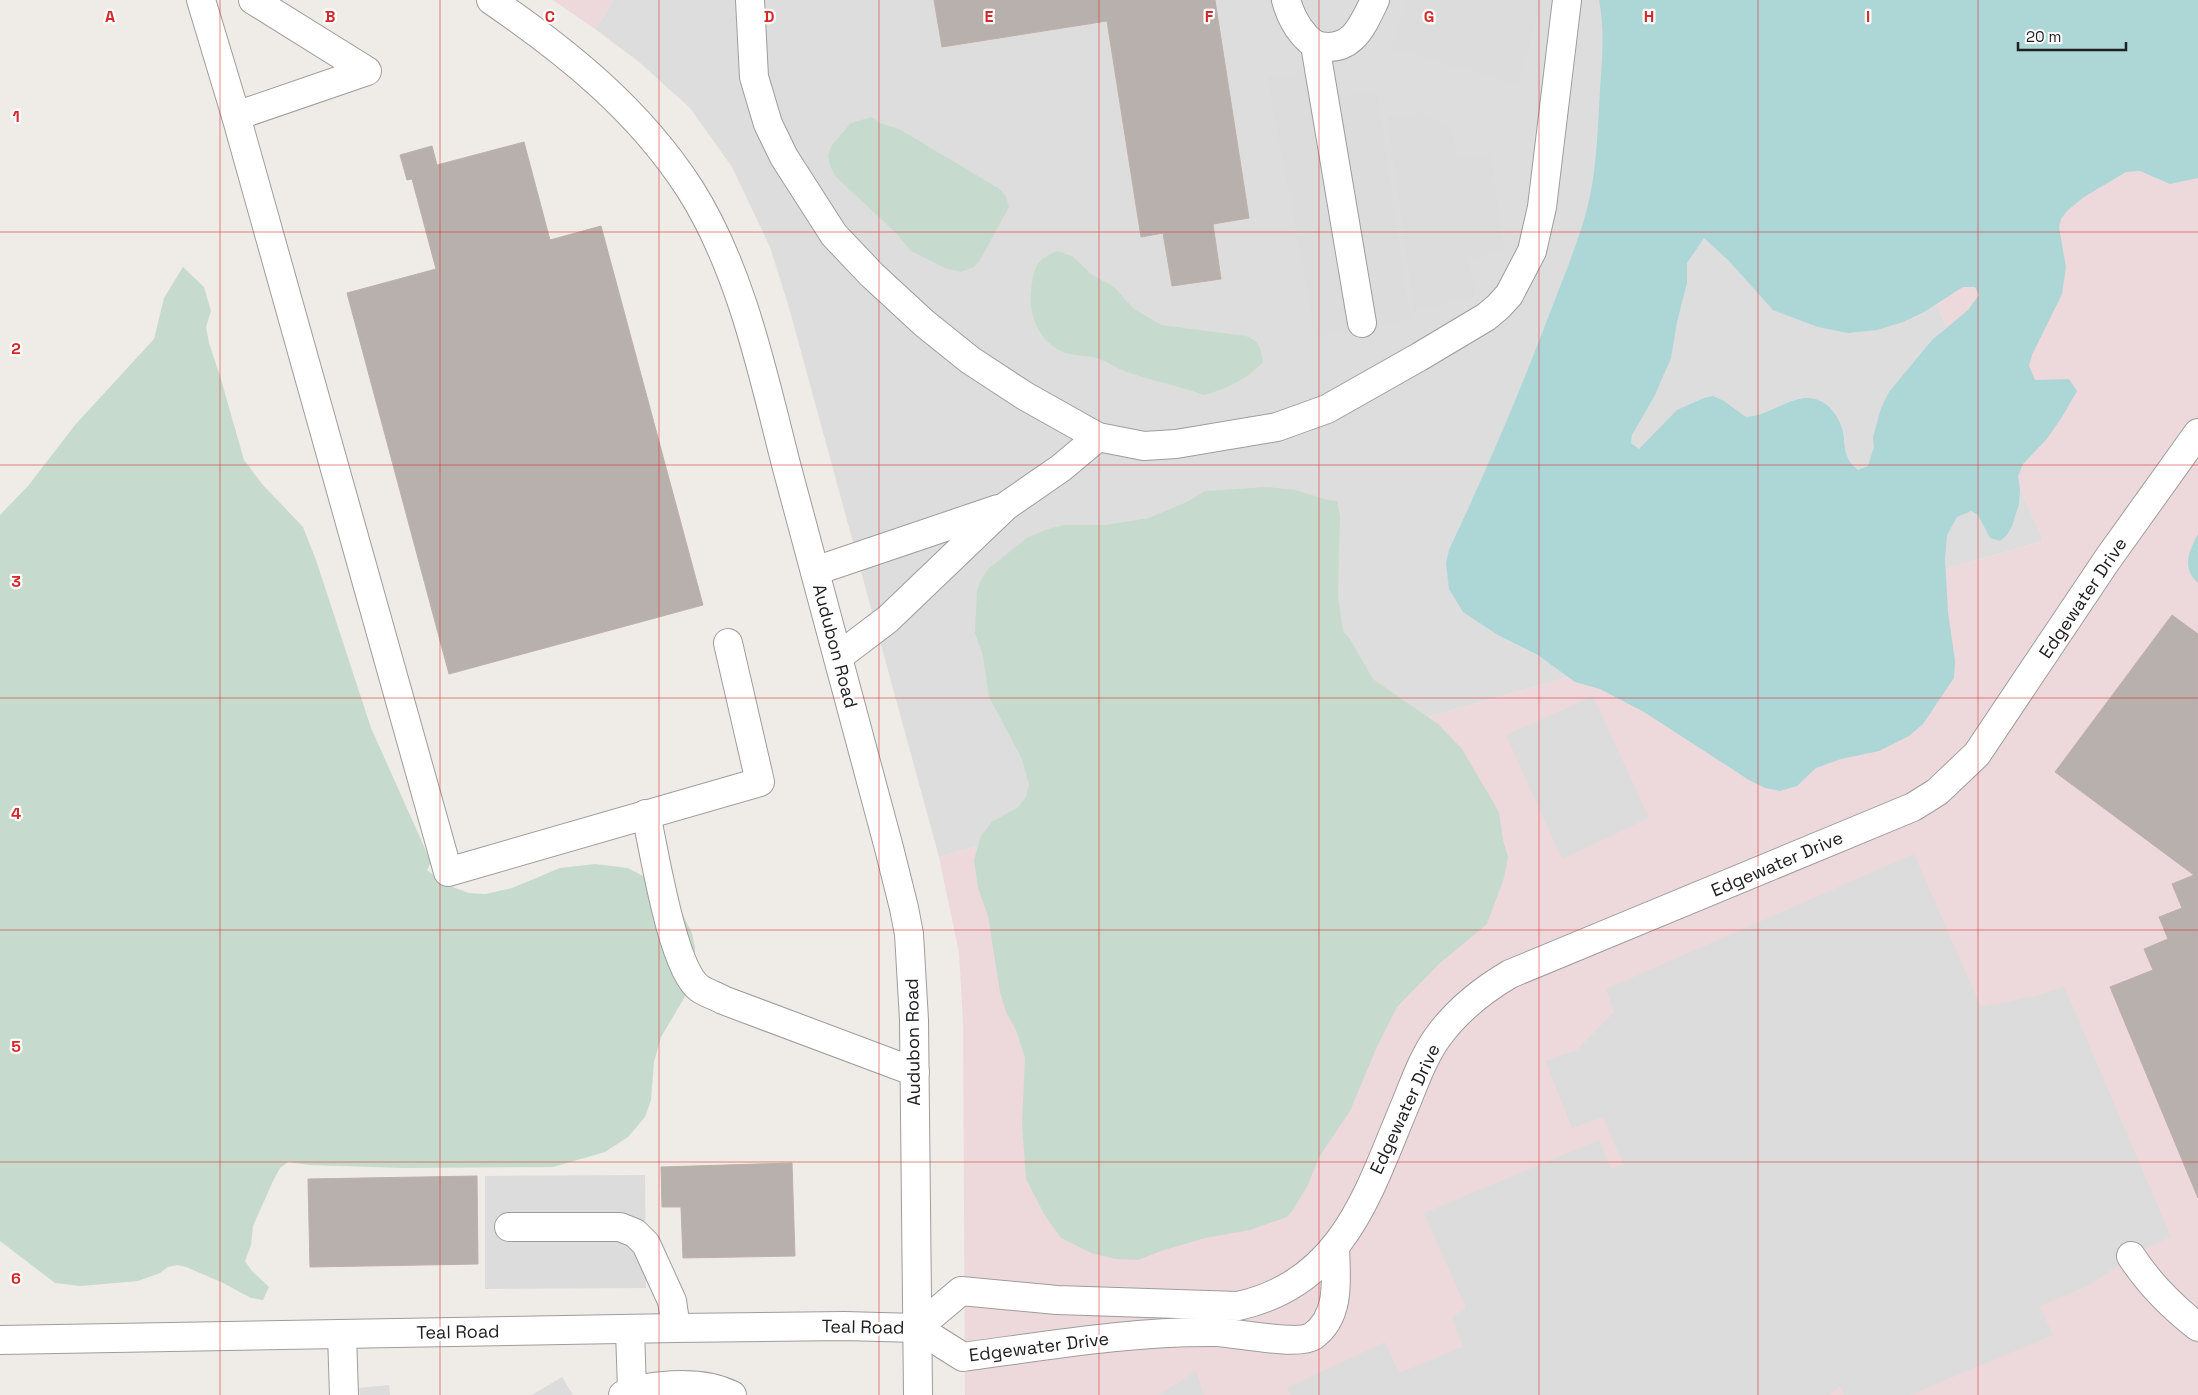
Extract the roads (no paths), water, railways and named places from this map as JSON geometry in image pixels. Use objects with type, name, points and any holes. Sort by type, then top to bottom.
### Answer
[{"type":"street","points":[[201,0],[236,116],[448,872],[760,782],[728,643]]},
{"type":"street","points":[[236,116],[367,71],[253,0]]},
{"type":"street","name":"Audubon Road","points":[[491,0],[568,56],[609,91],[666,155],[690,189],[711,226],[752,335],[904,908],[911,963],[918,1395]]},
{"type":"street","points":[[750,0],[754,77],[768,124],[784,157],[834,234],[885,287],[924,323],[970,360],[1025,396],[1098,437],[1144,446],[1176,444],[1277,427],[1335,404],[1450,339],[1486,317],[1498,307],[1517,282],[1532,251],[1536,234],[1542,207],[1567,0]]},
{"type":"street","points":[[1286,0],[1298,27],[1309,41],[1315,45],[1331,48],[1346,44],[1358,30],[1375,0]]},
{"type":"street","points":[[1315,45],[1362,323]]},
{"type":"street","name":"Edgewater Drive","points":[[1335,1248],[1336,1288],[1333,1306],[1329,1318],[1320,1330],[1307,1339],[1276,1339],[1243,1334],[1199,1332],[1138,1335],[963,1357],[917,1328],[961,1291],[1057,1300],[1238,1306],[1268,1298],[1296,1283],[1335,1248],[1359,1211],[1426,1055],[1451,1020],[1467,1003],[1487,987],[1510,974],[1913,807],[1937,792],[1983,746],[2107,560],[2198,433]]},
{"type":"street","points":[[838,657],[888,619],[1006,506],[1061,468],[1098,437]]},
{"type":"street","points":[[815,571],[1006,506]]},
{"type":"street","points":[[646,814],[671,929],[681,960],[698,987],[723,1000],[914,1072]]},
{"type":"street","points":[[509,1227],[620,1227],[635,1233],[646,1244],[672,1300],[676,1328]]},
{"type":"street","points":[[2131,1256],[2145,1278],[2163,1298],[2198,1327]]},
{"type":"street","points":[[1238,1306],[1243,1334]]},
{"type":"street","name":"Teal Road","points":[[0,1340],[676,1328],[844,1326],[917,1328]]},
{"type":"street","points":[[630,1330],[627,1392],[669,1384],[711,1388],[732,1395]]},
{"type":"street","points":[[342,1334],[344,1395]]},
{"type":"water","points":[[1599,0],[2198,0],[2198,178],[2170,184],[2140,171],[2126,172],[2084,197],[2067,211],[2061,219],[2059,227],[2066,267],[2062,294],[2032,355],[2029,366],[2035,380],[2069,379],[2077,391],[2046,440],[2023,464],[2018,476],[2020,489],[2019,504],[2007,535],[2000,541],[1990,538],[1978,515],[1971,511],[1957,517],[1947,535],[1945,559],[1948,612],[1955,661],[1954,678],[1923,724],[1909,736],[1879,751],[1841,759],[1816,768],[1797,786],[1780,791],[1765,788],[1749,780],[1644,712],[1600,689],[1575,682],[1538,655],[1498,635],[1463,612],[1449,589],[1446,563],[1449,550],[1527,371],[1573,253],[1587,210],[1597,143],[1602,45],[1602,22]],"holes":[[[1704,238],[1729,261],[1773,310],[1818,327],[1848,333],[1877,330],[1903,322],[1924,312],[1963,287],[1975,287],[1979,295],[1968,310],[1932,340],[1889,392],[1881,408],[1873,437],[1874,447],[1868,466],[1858,470],[1851,463],[1845,451],[1844,435],[1836,416],[1828,406],[1812,398],[1798,399],[1761,414],[1746,417],[1724,401],[1713,396],[1704,398],[1677,410],[1639,449],[1631,443],[1632,435],[1655,395],[1671,358],[1677,322],[1687,283],[1687,263]]]},
{"type":"water","points":[[2198,534],[2198,583],[2190,571],[2188,559]]}]
